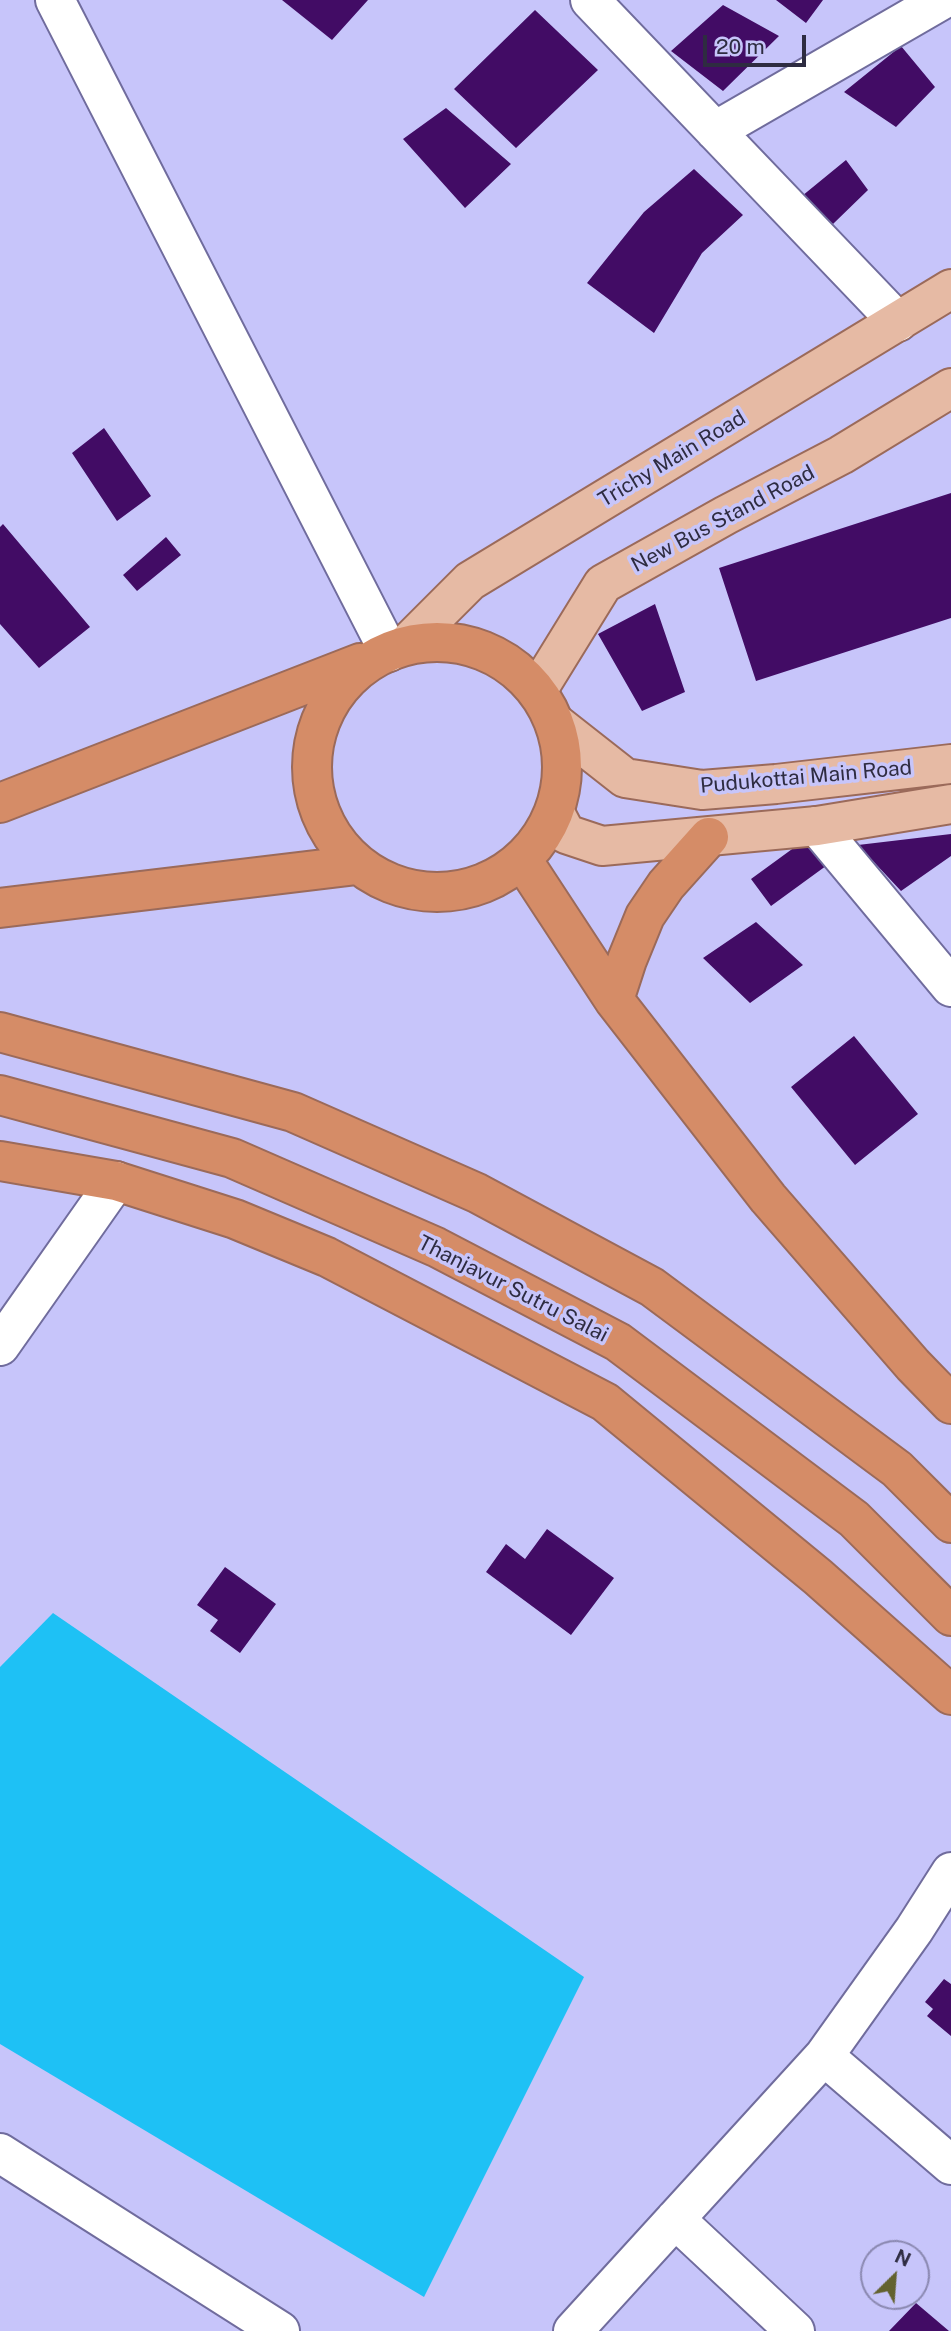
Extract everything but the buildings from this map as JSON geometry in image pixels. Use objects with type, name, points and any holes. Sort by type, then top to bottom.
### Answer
[{"type":"highway","points":[[0,803],[389,651],[442,642],[478,648],[511,665],[537,691],[555,723],[562,753],[562,784],[555,813],[542,839],[523,861],[493,880],[459,892],[423,892],[388,883],[357,865],[330,835],[314,797],[310,757],[321,717],[342,683],[389,651]]},
{"type":"highway","points":[[614,1000],[645,916],[666,885],[709,836]]},
{"type":"highway","points":[[523,861],[614,1000],[768,1198],[913,1365],[951,1404]]},
{"type":"highway","points":[[0,908],[357,865]]},
{"type":"highway","points":[[0,1032],[293,1112],[477,1193],[652,1287],[897,1469],[951,1523]]},
{"type":"highway","name":"Thanjavur Sutru Salai","points":[[0,1095],[232,1158],[436,1247],[618,1342],[853,1518],[951,1616]]},
{"type":"highway","points":[[0,1161],[116,1181],[235,1219],[327,1257],[605,1402],[818,1577],[951,1695]]},
{"type":"main road","name":"Trichy Main Road","points":[[389,651],[470,582],[951,289]]},
{"type":"main road","name":"New Bus Stand Road","points":[[537,691],[603,584],[841,456],[951,388]]},
{"type":"main road","name":"Pudukottai Main Road","points":[[555,723],[625,778],[702,790],[951,764]]},
{"type":"main road","points":[[555,813],[566,834],[602,846],[817,826],[951,804]]},
{"type":"street","points":[[55,0],[389,651]]},
{"type":"street","points":[[590,0],[898,322]]},
{"type":"street","points":[[715,131],[942,0]]},
{"type":"street","points":[[817,826],[951,987]]},
{"type":"street","points":[[0,1346],[116,1181]]},
{"type":"street","points":[[573,2331],[824,2056],[914,1930],[951,1872]]},
{"type":"street","points":[[824,2056],[951,2165]]},
{"type":"street","points":[[0,2153],[280,2331]]},
{"type":"street","points":[[675,2219],[795,2331]]},
{"type":"water","points":[[53,1613],[584,1977],[424,2297],[0,2044],[0,1667]]}]
